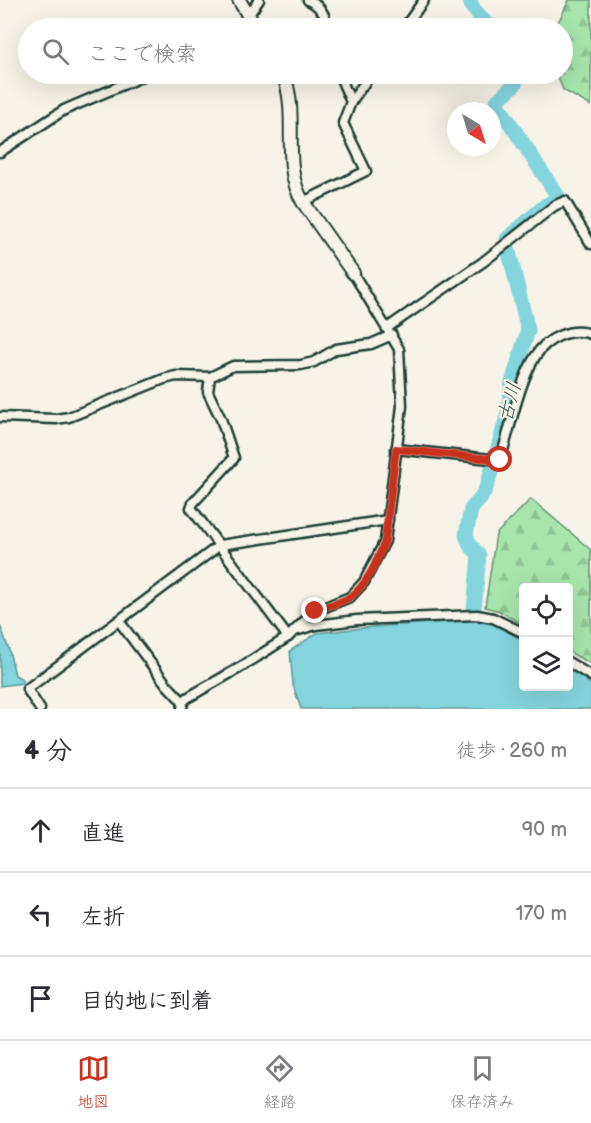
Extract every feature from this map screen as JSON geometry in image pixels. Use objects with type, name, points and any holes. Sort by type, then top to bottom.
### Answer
[{"type":"street","points":[[239,0],[248,16],[259,0]]},
{"type":"street","points":[[308,0],[317,4],[326,18]]},
{"type":"street","points":[[411,18],[424,0]]},
{"type":"street","points":[[0,152],[64,110],[125,84]]},
{"type":"street","points":[[119,621],[182,705],[292,634],[315,611],[350,597],[358,590],[385,541],[402,406],[399,349],[353,273],[303,202],[295,184],[290,102],[286,84]]},
{"type":"street","points":[[343,84],[351,102]]},
{"type":"street","points":[[303,202],[366,171],[343,123],[351,102],[364,84]]},
{"type":"street","points":[[0,417],[64,418],[176,376],[210,377],[233,366],[301,365],[314,362],[336,349],[371,344],[483,262],[554,206],[565,201],[591,244]]},
{"type":"street","points":[[396,449],[500,460],[527,373],[541,348],[569,331],[582,330],[591,334]]},
{"type":"street","points":[[210,377],[208,392],[221,419],[234,458],[191,508],[292,634]]},
{"type":"street","points":[[40,709],[27,689],[219,545],[388,520]]},
{"type":"street","points":[[292,634],[316,625],[357,620],[473,615],[493,618],[519,631]]},
{"type":"street","points":[[573,665],[591,676]]},
{"type":"green space","points":[[569,0],[591,0],[591,106],[563,90],[561,84],[573,84],[573,18],[560,18]]},
{"type":"green space","points":[[531,499],[591,550],[591,664],[573,654],[573,583],[519,583],[519,623],[500,611],[485,607],[496,534]]},
{"type":"water","points":[[473,620],[491,622],[519,639],[519,691],[573,691],[573,669],[591,685],[591,709],[301,709],[293,685],[290,651],[317,633]]},
{"type":"water","points":[[0,625],[15,675],[22,679],[23,683],[0,686]]},
{"type":"waterway","name":"古川","points":[[470,0],[472,7],[481,18]]},
{"type":"waterway","name":"古川","points":[[507,239],[546,205],[559,198],[497,101],[515,84]]},
{"type":"waterway","name":"古川","points":[[473,620],[479,555],[470,545],[466,535],[471,509],[481,498],[487,486],[508,413],[512,383],[528,330],[508,248]]},
{"type":"waterway","points":[[221,540],[385,516]]},
{"type":"waterway","points":[[79,647],[81,641],[118,616]]},
{"type":"waterway","points":[[39,672],[64,656]]},
{"type":"route","points":[[315,611],[340,602],[358,590],[381,551],[385,541],[396,449],[500,460]]}]
